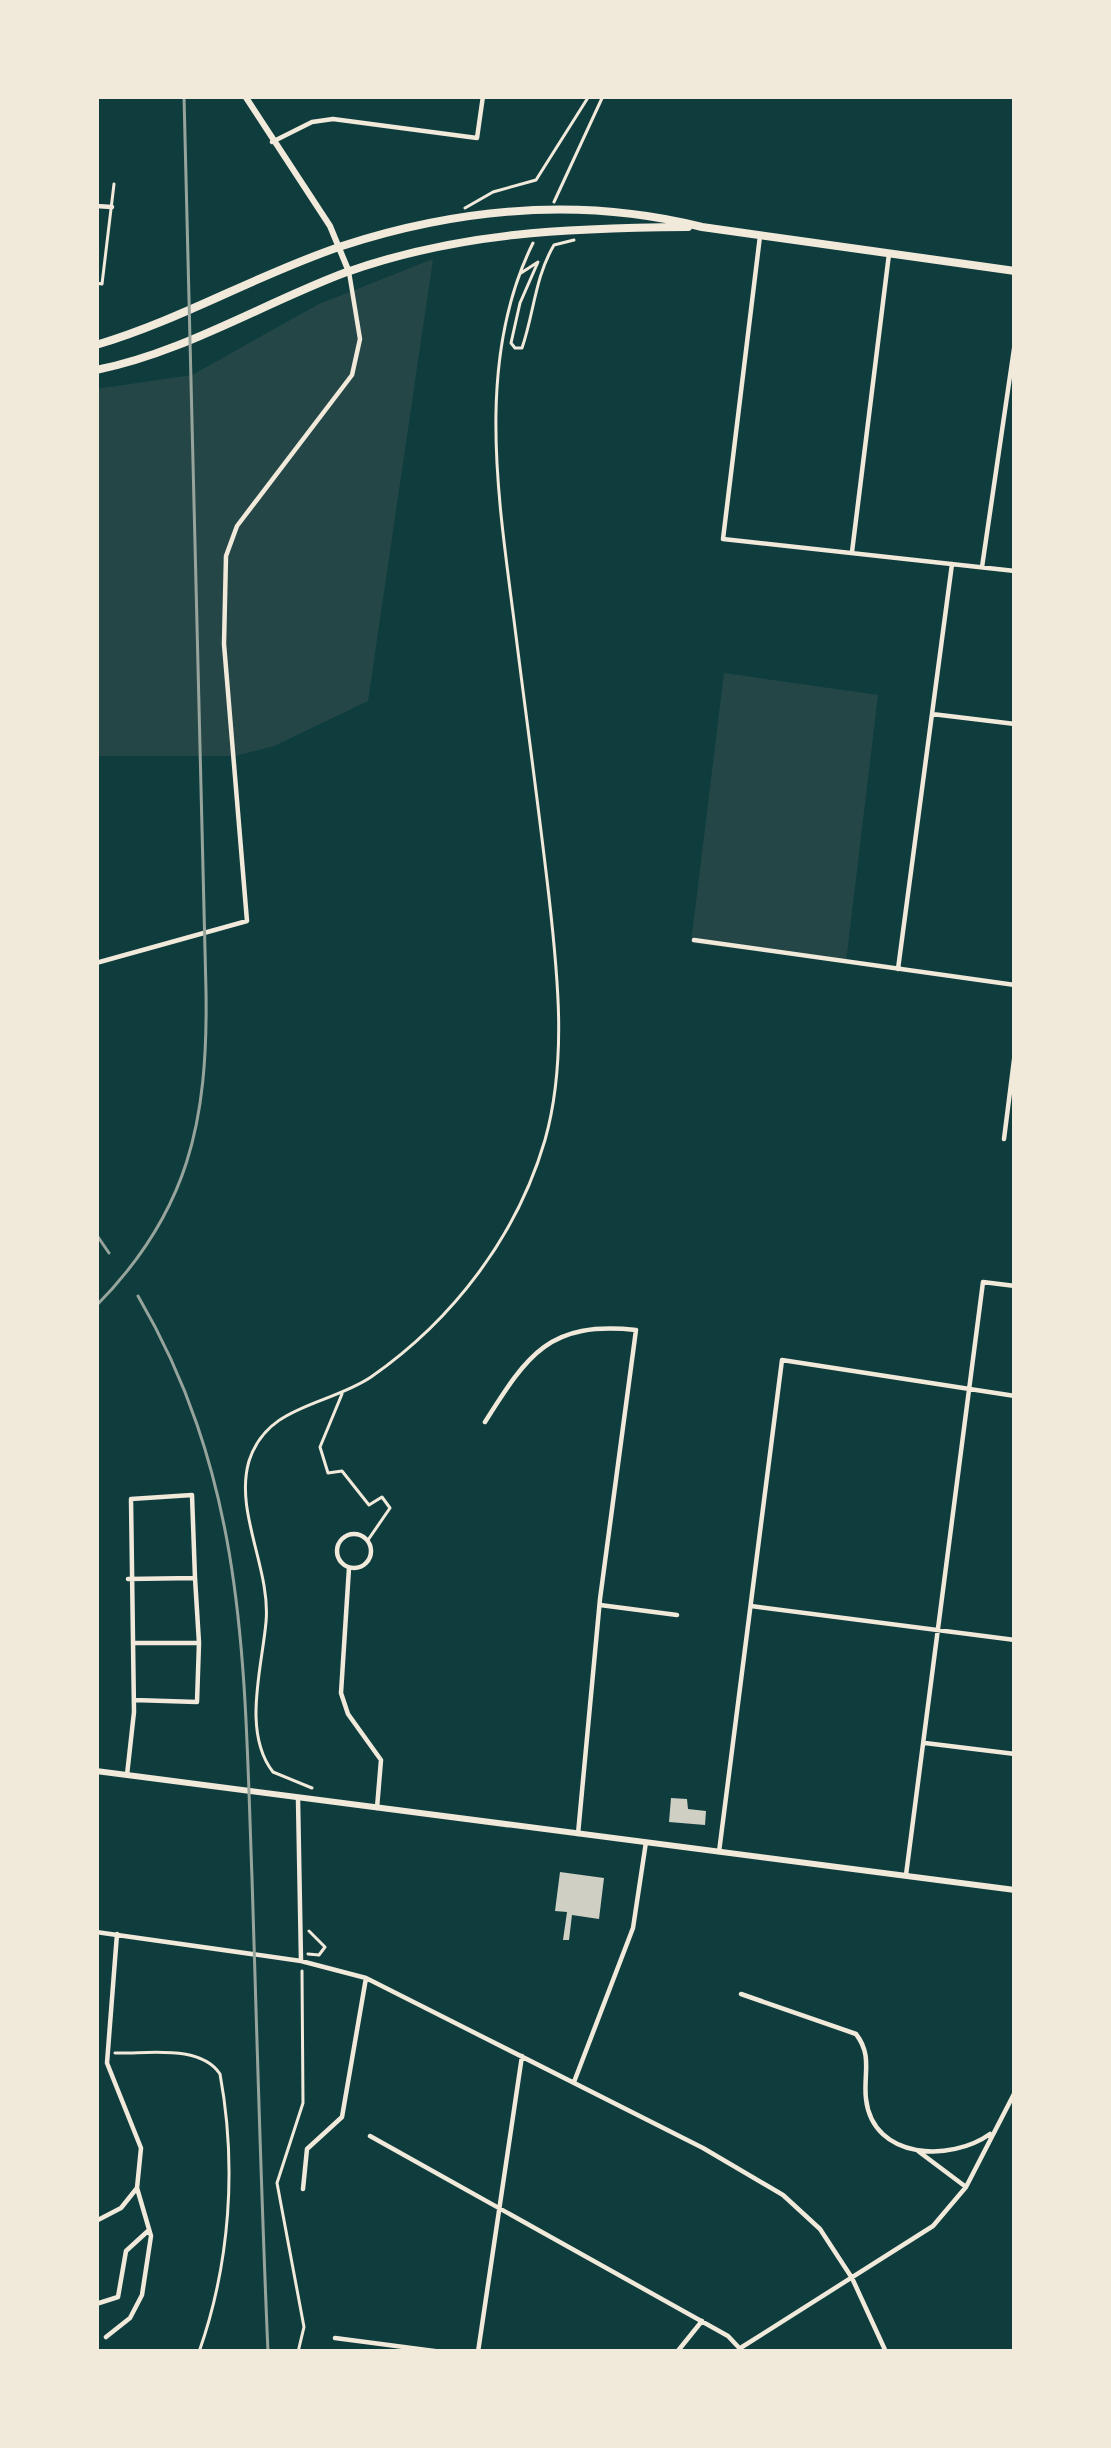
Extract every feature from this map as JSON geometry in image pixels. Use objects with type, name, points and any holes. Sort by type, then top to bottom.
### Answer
[{"type":"main road","points":[[245,96],[340,247],[349,272]]},
{"type":"main road","points":[[96,345],[340,247],[458,217],[526,210],[652,214],[702,227],[1015,272]]},
{"type":"main road","points":[[96,370],[149,356],[349,272],[445,244],[556,227],[702,227]]},
{"type":"main road","points":[[96,1772],[1015,1890]]},
{"type":"street","points":[[272,142],[312,122],[333,119],[477,137],[483,96]]},
{"type":"street","points":[[96,206],[112,207]]},
{"type":"street","points":[[760,236],[723,538],[1015,571]]},
{"type":"street","points":[[852,552],[889,254]]},
{"type":"street","points":[[96,963],[247,921],[224,644],[226,556],[237,526],[352,375],[359,339],[349,272]]},
{"type":"street","points":[[982,567],[1015,341]]},
{"type":"street","points":[[898,969],[952,563]]},
{"type":"street","points":[[932,714],[1015,724]]},
{"type":"street","points":[[694,940],[1015,986]]},
{"type":"street","points":[[1004,1139],[1015,1052]]},
{"type":"street","points":[[906,1876],[982,1282],[1015,1286]]},
{"type":"street","points":[[485,1422],[521,1365],[550,1341],[590,1328],[637,1330],[600,1605],[578,1834]]},
{"type":"street","points":[[719,1852],[782,1360],[1015,1396]]},
{"type":"street","points":[[127,1775],[134,1700],[128,1579],[131,1499],[192,1496],[197,1702],[134,1700]]},
{"type":"street","points":[[349,1568],[369,1561],[368,1540],[352,1534],[342,1539],[337,1556],[349,1568],[341,1693],[348,1714],[381,1760],[377,1808]]},
{"type":"street","points":[[128,1579],[195,1578]]},
{"type":"street","points":[[600,1605],[677,1615]]},
{"type":"street","points":[[751,1606],[1015,1640]]},
{"type":"street","points":[[131,1643],[199,1643]]},
{"type":"street","points":[[923,1742],[1015,1754]]},
{"type":"street","points":[[298,1799],[302,1961]]},
{"type":"street","points":[[574,2082],[633,1928],[646,1842]]},
{"type":"street","points":[[96,1932],[302,1961],[366,1978],[574,2082],[783,2195],[820,2229],[852,2278],[886,2352]]},
{"type":"street","points":[[106,2337],[130,2318],[142,2295],[149,2230],[137,2188],[141,2149],[112,2083],[107,2052],[117,1934]]},
{"type":"street","points":[[303,2189],[307,2149],[338,2124],[347,2100],[366,1978]]},
{"type":"street","points":[[741,1994],[856,2034],[866,2053],[866,2098],[872,2120],[890,2140],[918,2151],[966,2187]]},
{"type":"street","points":[[478,2352],[522,2056]]},
{"type":"street","points":[[370,2136],[702,2321],[742,2350],[933,2226],[966,2187],[1015,2092]]},
{"type":"street","points":[[918,2151],[964,2148],[995,2130]]},
{"type":"street","points":[[96,2221],[121,2208],[137,2188]]},
{"type":"street","points":[[96,2304],[118,2297],[126,2251],[149,2230]]},
{"type":"street","points":[[677,2352],[702,2321]]},
{"type":"street","points":[[335,2338],[442,2352]]},
{"type":"lane","points":[[96,283],[103,284],[114,184]]},
{"type":"path","points":[[458,217],[471,202],[536,181],[589,96]]},
{"type":"path","points":[[545,218],[582,152],[603,96]]},
{"type":"path","points":[[519,275],[538,262],[512,330],[515,348],[522,348],[542,265],[554,245],[588,236],[593,226]]},
{"type":"path","points":[[312,1788],[280,1778],[260,1752],[258,1684],[266,1585],[246,1479],[252,1454],[269,1426],[344,1392],[416,1341],[482,1268],[530,1184],[552,1108],[557,963],[497,457],[499,366],[519,275],[537,234]]},
{"type":"path","points":[[344,1392],[330,1412],[320,1447],[328,1473],[342,1471],[369,1505],[382,1497],[390,1508],[368,1540]]},
{"type":"path","points":[[298,2352],[304,2327],[277,2183],[303,2103],[302,1961]]},
{"type":"path","points":[[107,2052],[193,2054],[210,2060],[220,2074],[229,2220],[212,2317],[199,2352]]},
{"type":"shaded area","points":[[433,259],[368,701],[274,746],[235,756],[96,756],[96,389],[192,375],[319,304]]},
{"type":"shaded area","points":[[724,673],[878,695],[846,962],[691,943]]},
{"type":"building","points":[[671,1798],[687,1799],[688,1809],[706,1811],[705,1825],[669,1822]]},
{"type":"building","points":[[560,1872],[604,1878],[599,1919],[572,1915],[569,1940],[563,1940],[567,1912],[555,1911]]},
{"type":"railway","points":[[96,1306],[128,1271],[172,1199],[187,1162],[203,1082],[206,991],[184,96]]},
{"type":"railway","points":[[96,1234],[109,1253]]},
{"type":"railway","points":[[138,1296],[174,1366],[201,1437],[233,1579],[246,1725],[268,2352]]}]
